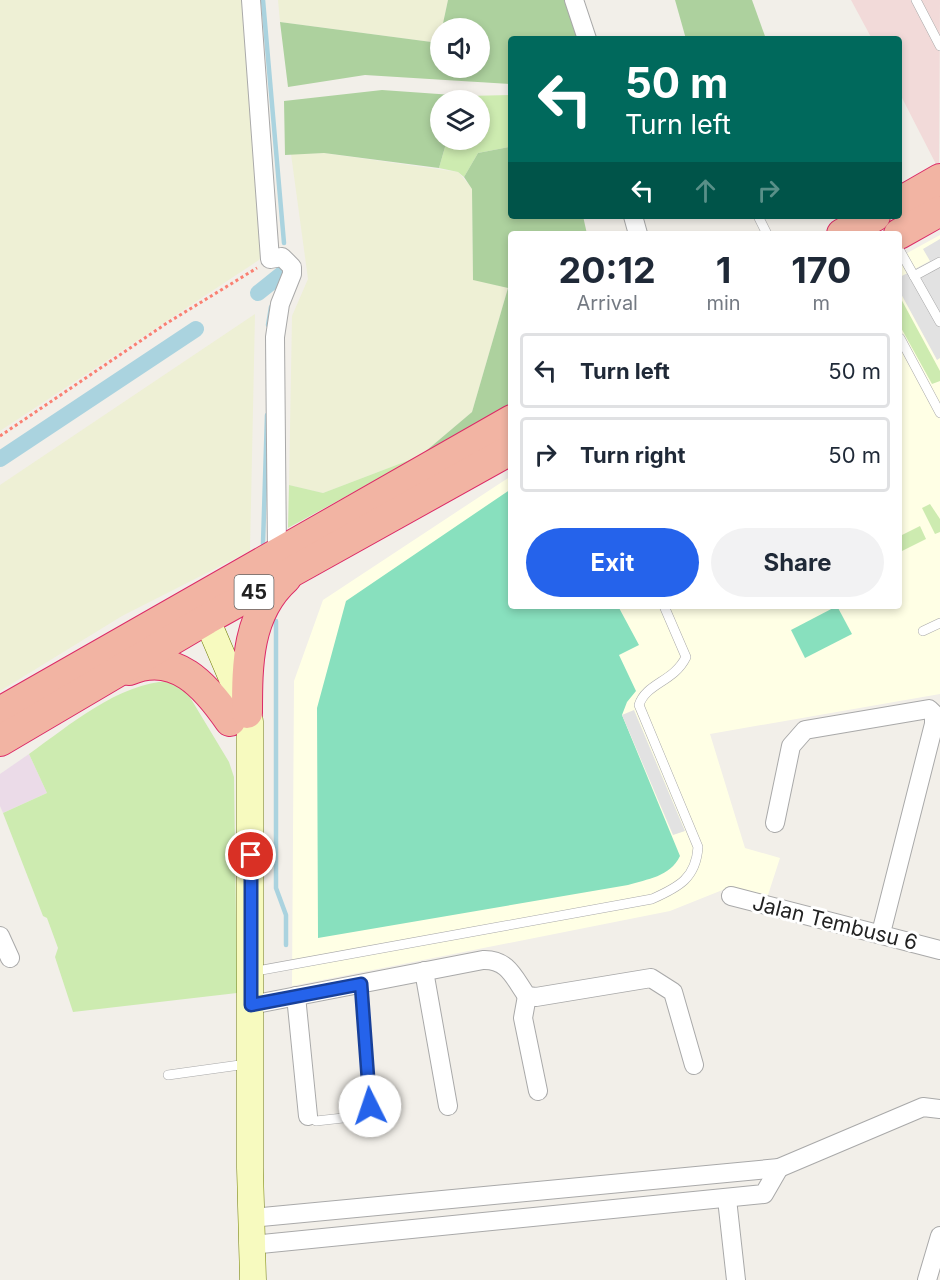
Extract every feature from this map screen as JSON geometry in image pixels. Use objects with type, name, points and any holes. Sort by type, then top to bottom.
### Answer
[{"type":"highway","points":[[902,201],[940,179]]},
{"type":"highway","points":[[902,232],[940,211]]},
{"type":"highway","points":[[848,231],[870,219]]},
{"type":"highway","name":"45","points":[[0,712],[195,612],[288,560],[508,422]]},
{"type":"highway","name":"45","points":[[288,560],[508,451]]},
{"type":"highway","points":[[242,726],[247,663],[258,620],[280,583],[288,560]]},
{"type":"highway","name":"45","points":[[0,741],[87,688],[195,612]]},
{"type":"highway","points":[[87,688],[139,666],[164,664],[192,675],[242,726]]},
{"type":"main road","points":[[195,612],[242,726],[252,774],[250,1064],[253,1280]]},
{"type":"street","points":[[252,0],[270,259],[282,257],[291,267],[292,274],[280,304],[275,337],[288,560]]},
{"type":"street","points":[[574,0],[586,36]]},
{"type":"street","points":[[775,823],[791,746],[805,730],[929,708],[934,714],[934,724],[881,933]]},
{"type":"street","name":"Jalan Tembusu 6","points":[[731,896],[940,950]]},
{"type":"street","points":[[0,936],[10,958]]},
{"type":"street","points":[[251,1005],[424,971],[496,960],[503,964],[527,996],[536,998],[651,978],[673,992],[694,1065]]},
{"type":"street","points":[[424,971],[448,1106]]},
{"type":"street","points":[[296,996],[308,1116]]},
{"type":"street","points":[[527,996],[523,1018],[538,1091]]},
{"type":"street","points":[[252,1218],[779,1168],[923,1107],[940,1109]]},
{"type":"street","points":[[252,1245],[764,1194],[779,1168]]},
{"type":"street","points":[[727,1199],[736,1280]]},
{"type":"street","points":[[927,1280],[940,1236]]},
{"type":"lane","points":[[919,2],[940,46]]},
{"type":"lane","points":[[902,254],[940,322]]},
{"type":"lane","points":[[915,276],[940,262]]},
{"type":"lane","points":[[902,342],[940,413]]},
{"type":"lane","points":[[251,972],[652,899],[686,879],[697,864],[698,847],[639,705],[642,696],[680,670],[686,657],[664,609]]},
{"type":"lane","points":[[923,631],[940,623]]},
{"type":"lane","points":[[308,1116],[316,1121],[361,1116],[367,1113],[370,1106],[361,984]]},
{"type":"lane","points":[[168,1075],[250,1064]]},
{"type":"path","points":[[0,436],[167,324],[270,259]]},
{"type":"shaded area","points":[[0,0],[246,0],[263,254],[259,260],[0,431]]},
{"type":"shaded area","points":[[278,0],[448,0],[444,18],[430,18],[430,42],[280,22]]},
{"type":"shaded area","points":[[851,0],[940,0],[939,170],[902,98],[902,36],[870,36]]},
{"type":"shaded area","points":[[324,153],[458,172],[472,188],[473,279],[508,288],[472,412],[420,456],[323,493],[289,485],[292,316],[308,279],[291,154]]},
{"type":"shaded area","points":[[940,235],[940,694],[710,734],[745,848],[780,858],[768,895],[725,889],[670,911],[292,986],[294,681],[323,600],[508,478],[508,609],[902,609],[902,256]]},
{"type":"shaded area","points":[[940,239],[940,358],[937,360],[902,296],[902,276],[930,261],[923,249]]},
{"type":"shaded area","points":[[255,314],[250,551],[122,616],[0,691],[0,485]]},
{"type":"shaded area","points":[[634,710],[685,831],[673,835],[622,715]]},
{"type":"shaded area","points":[[29,754],[47,793],[3,813],[0,806],[0,774]]},
{"type":"green space","points":[[448,0],[566,0],[576,36],[508,36],[508,84],[365,75],[288,87],[280,22],[430,42],[430,78],[490,78],[490,18],[444,18]]},
{"type":"green space","points":[[675,0],[752,0],[765,36],[685,36]]},
{"type":"green space","points":[[382,90],[430,93],[430,150],[444,150],[439,168],[324,153],[285,155],[284,101]]},
{"type":"green space","points":[[490,95],[508,95],[508,147],[478,153],[464,177],[458,172],[439,168],[444,150],[490,150]]},
{"type":"green space","points":[[508,147],[508,219],[584,219],[586,231],[508,231],[508,288],[473,280],[472,189],[464,177],[478,153]]},
{"type":"green space","points":[[508,288],[508,407],[420,456],[472,412]]},
{"type":"green space","points":[[902,301],[940,371],[940,381],[932,384],[902,330]]},
{"type":"green space","points":[[420,456],[288,528],[289,485],[323,493]]},
{"type":"green space","points":[[508,491],[508,609],[620,609],[639,645],[619,655],[636,691],[627,702],[622,715],[680,856],[676,863],[664,873],[628,885],[318,938],[317,708],[346,601]]},
{"type":"green space","points":[[930,504],[940,519],[940,532],[935,534],[922,508]]},
{"type":"green space","points":[[920,526],[926,539],[902,551],[902,535]]},
{"type":"green space","points":[[831,609],[839,609],[852,634],[805,658],[791,630]]},
{"type":"green space","points":[[170,681],[185,689],[229,762],[234,777],[237,993],[73,1012],[55,957],[58,948],[47,918],[43,916],[3,813],[47,793],[29,754],[95,707],[113,697],[132,689]]},
{"type":"waterway","points":[[263,0],[284,243]]},
{"type":"waterway","points":[[258,293],[283,273]]},
{"type":"waterway","points":[[268,325],[271,307]]},
{"type":"waterway","points":[[0,459],[196,329]]},
{"type":"waterway","points":[[263,544],[267,415]]},
{"type":"waterway","points":[[276,621],[276,888],[286,915],[286,945]]},
{"type":"route","points":[[251,855],[251,1005],[361,984],[370,1106]]}]
